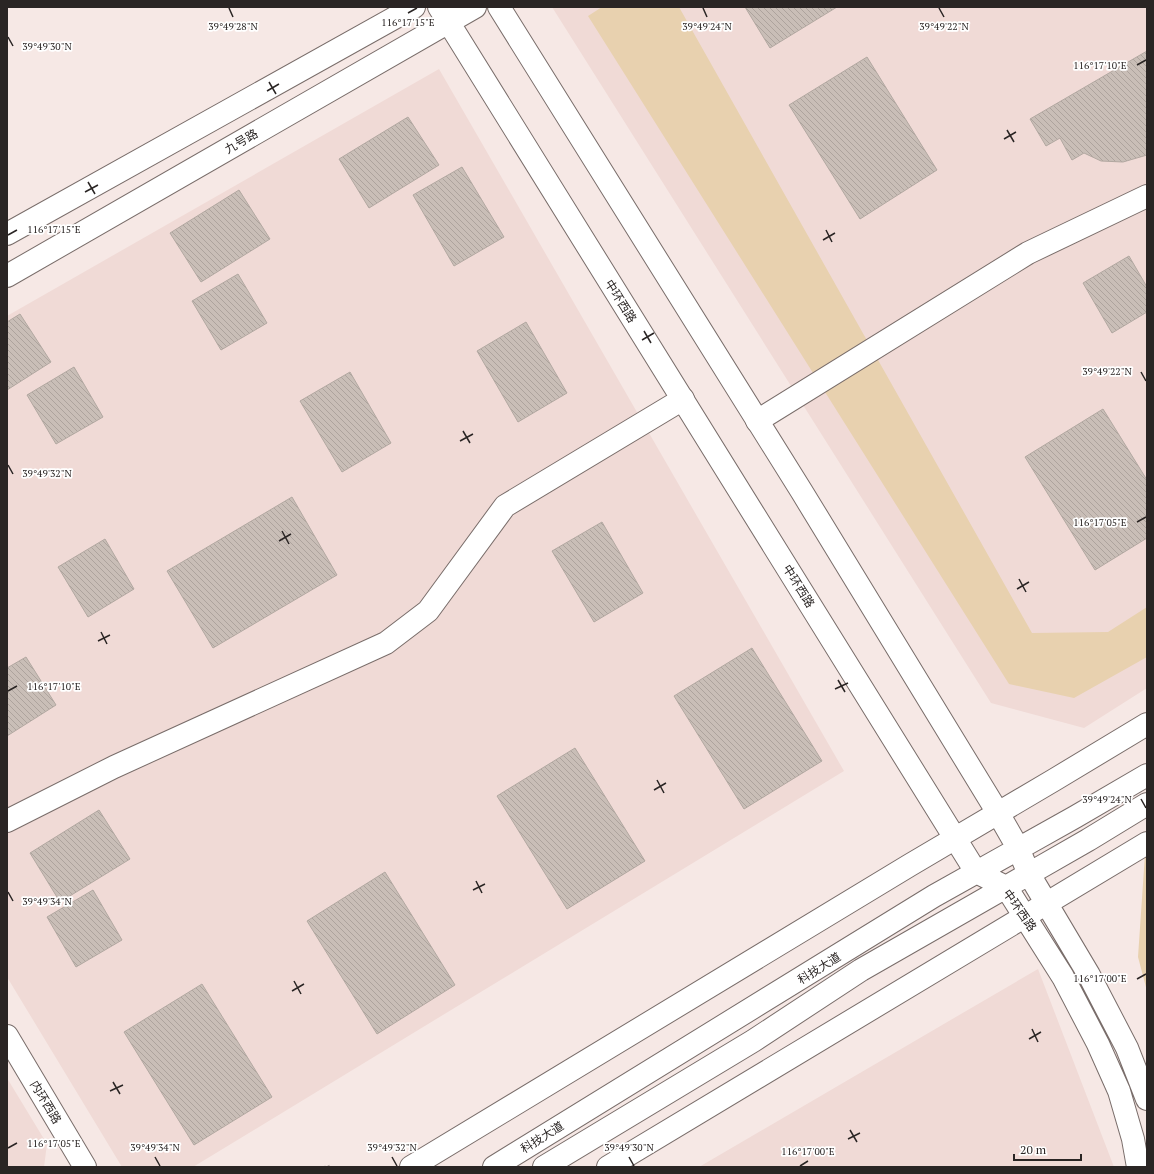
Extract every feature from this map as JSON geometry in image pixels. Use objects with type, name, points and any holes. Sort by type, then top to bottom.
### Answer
[{"type":"street","points":[[7,234],[414,7]]},
{"type":"street","name":"九号路","points":[[7,276],[444,14],[475,7]]},
{"type":"street","name":"中环西路","points":[[499,7],[757,421],[998,813],[1018,848],[1029,874],[1089,976],[1127,1048],[1147,1099]]},
{"type":"street","name":"中环西路","points":[[444,14],[976,872],[1006,887],[1063,977],[1098,1044],[1116,1085],[1133,1139],[1138,1167]]},
{"type":"street","points":[[757,421],[1028,253],[1147,196]]},
{"type":"street","points":[[7,821],[114,767],[386,643],[428,611],[505,506],[683,399]]},
{"type":"street","points":[[411,1167],[1147,724]]},
{"type":"street","name":"科技大道","points":[[494,1167],[934,896],[1147,775]]},
{"type":"street","name":"科技大道","points":[[544,1167],[753,1041],[861,970],[1088,840],[1147,804]]},
{"type":"street","points":[[608,1167],[1147,843]]},
{"type":"street","name":"内环西路","points":[[7,1036],[85,1167]]},
{"type":"path","points":[[325,1167],[328,1165],[329,1167]]},
{"type":"shaded area","points":[[552,7],[1147,7],[1147,688],[1084,728],[991,703]]},
{"type":"shaded area","points":[[602,7],[679,7],[1032,633],[1108,632],[1147,607],[1147,657],[1074,698],[1009,684],[588,16]]},
{"type":"shaded area","points":[[439,69],[844,771],[193,1167],[122,1167],[7,977],[7,316]]},
{"type":"shaded area","points":[[1147,853],[1147,991],[1138,957],[1145,854]]},
{"type":"shaded area","points":[[1038,969],[1114,1167],[699,1167]]},
{"type":"shaded area","points":[[7,1078],[47,1144],[44,1167],[7,1167]]},
{"type":"building","points":[[745,7],[837,7],[770,48]]},
{"type":"building","points":[[1147,51],[1147,155],[1123,162],[1101,161],[1084,153],[1072,160],[1060,138],[1046,146],[1030,119]]},
{"type":"building","points":[[867,57],[937,170],[860,219],[789,105]]},
{"type":"building","points":[[408,117],[439,165],[369,208],[339,159]]},
{"type":"building","points":[[462,167],[504,237],[454,266],[413,195]]},
{"type":"building","points":[[239,190],[270,239],[201,282],[170,233]]},
{"type":"building","points":[[1129,256],[1147,287],[1147,312],[1112,333],[1083,283]]},
{"type":"building","points":[[238,274],[267,323],[221,350],[192,301]]},
{"type":"building","points":[[20,314],[51,362],[7,390],[7,322]]},
{"type":"building","points":[[526,322],[567,393],[518,422],[477,351]]},
{"type":"building","points":[[74,367],[103,417],[56,444],[27,395]]},
{"type":"building","points":[[350,372],[391,443],[342,472],[300,401]]},
{"type":"building","points":[[1103,409],[1147,480],[1147,538],[1095,570],[1025,457]]},
{"type":"building","points":[[292,497],[337,575],[213,648],[167,571]]},
{"type":"building","points":[[602,522],[643,593],[594,622],[552,551]]},
{"type":"building","points":[[105,539],[134,589],[88,617],[58,567]]},
{"type":"building","points":[[752,648],[822,761],[744,809],[674,696]]},
{"type":"building","points":[[26,657],[56,705],[7,736],[7,668]]},
{"type":"building","points":[[575,748],[645,861],[567,909],[497,796]]},
{"type":"building","points":[[99,810],[130,859],[60,902],[30,853]]},
{"type":"building","points":[[385,872],[455,985],[377,1034],[307,921]]},
{"type":"building","points":[[93,890],[122,940],[76,967],[47,917]]},
{"type":"building","points":[[202,984],[272,1097],[194,1145],[124,1032]]}]
